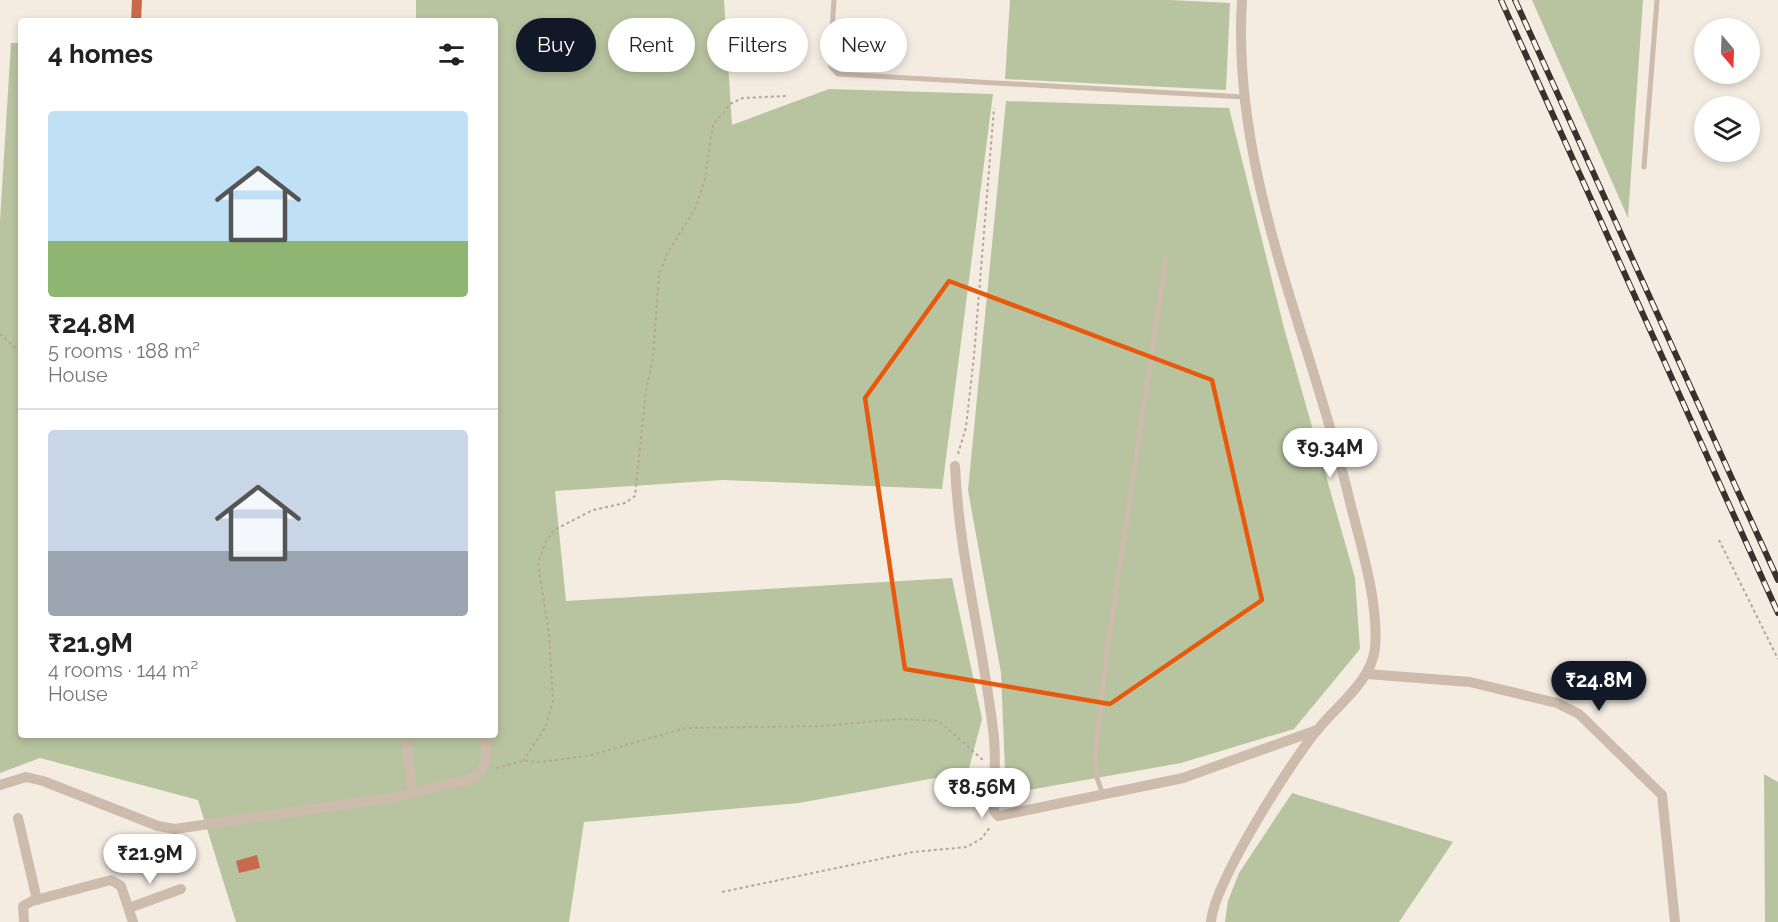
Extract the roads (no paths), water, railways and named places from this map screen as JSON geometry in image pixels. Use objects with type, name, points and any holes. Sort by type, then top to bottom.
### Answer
[{"type":"street","points":[[1211,922],[1212,910],[1227,874],[1317,730],[1366,674],[1375,651],[1376,620],[1337,445],[1283,275],[1256,172],[1239,48],[1242,0]]},
{"type":"street","points":[[955,466],[959,533],[982,658],[994,740],[994,811],[998,816],[1184,778],[1317,730]]},
{"type":"street","points":[[1366,674],[1470,682],[1557,703],[1580,714],[1662,795],[1675,922]]},
{"type":"street","points":[[405,738],[413,793]]},
{"type":"street","points":[[0,784],[26,777],[43,781],[168,829],[413,793],[477,776],[486,762],[485,738]]},
{"type":"street","points":[[18,818],[37,900]]},
{"type":"street","points":[[24,922],[23,906],[111,880],[121,886],[133,922]]},
{"type":"street","points":[[129,908],[181,889]]},
{"type":"lane","points":[[834,0],[830,59],[831,67],[838,74],[1244,97]]},
{"type":"lane","points":[[1644,167],[1657,0]]},
{"type":"lane","points":[[1103,795],[1097,778],[1095,755],[1105,663],[1166,258]]},
{"type":"railway","points":[[1501,0],[1778,613]]},
{"type":"railway","points":[[1515,0],[1778,580]]}]
